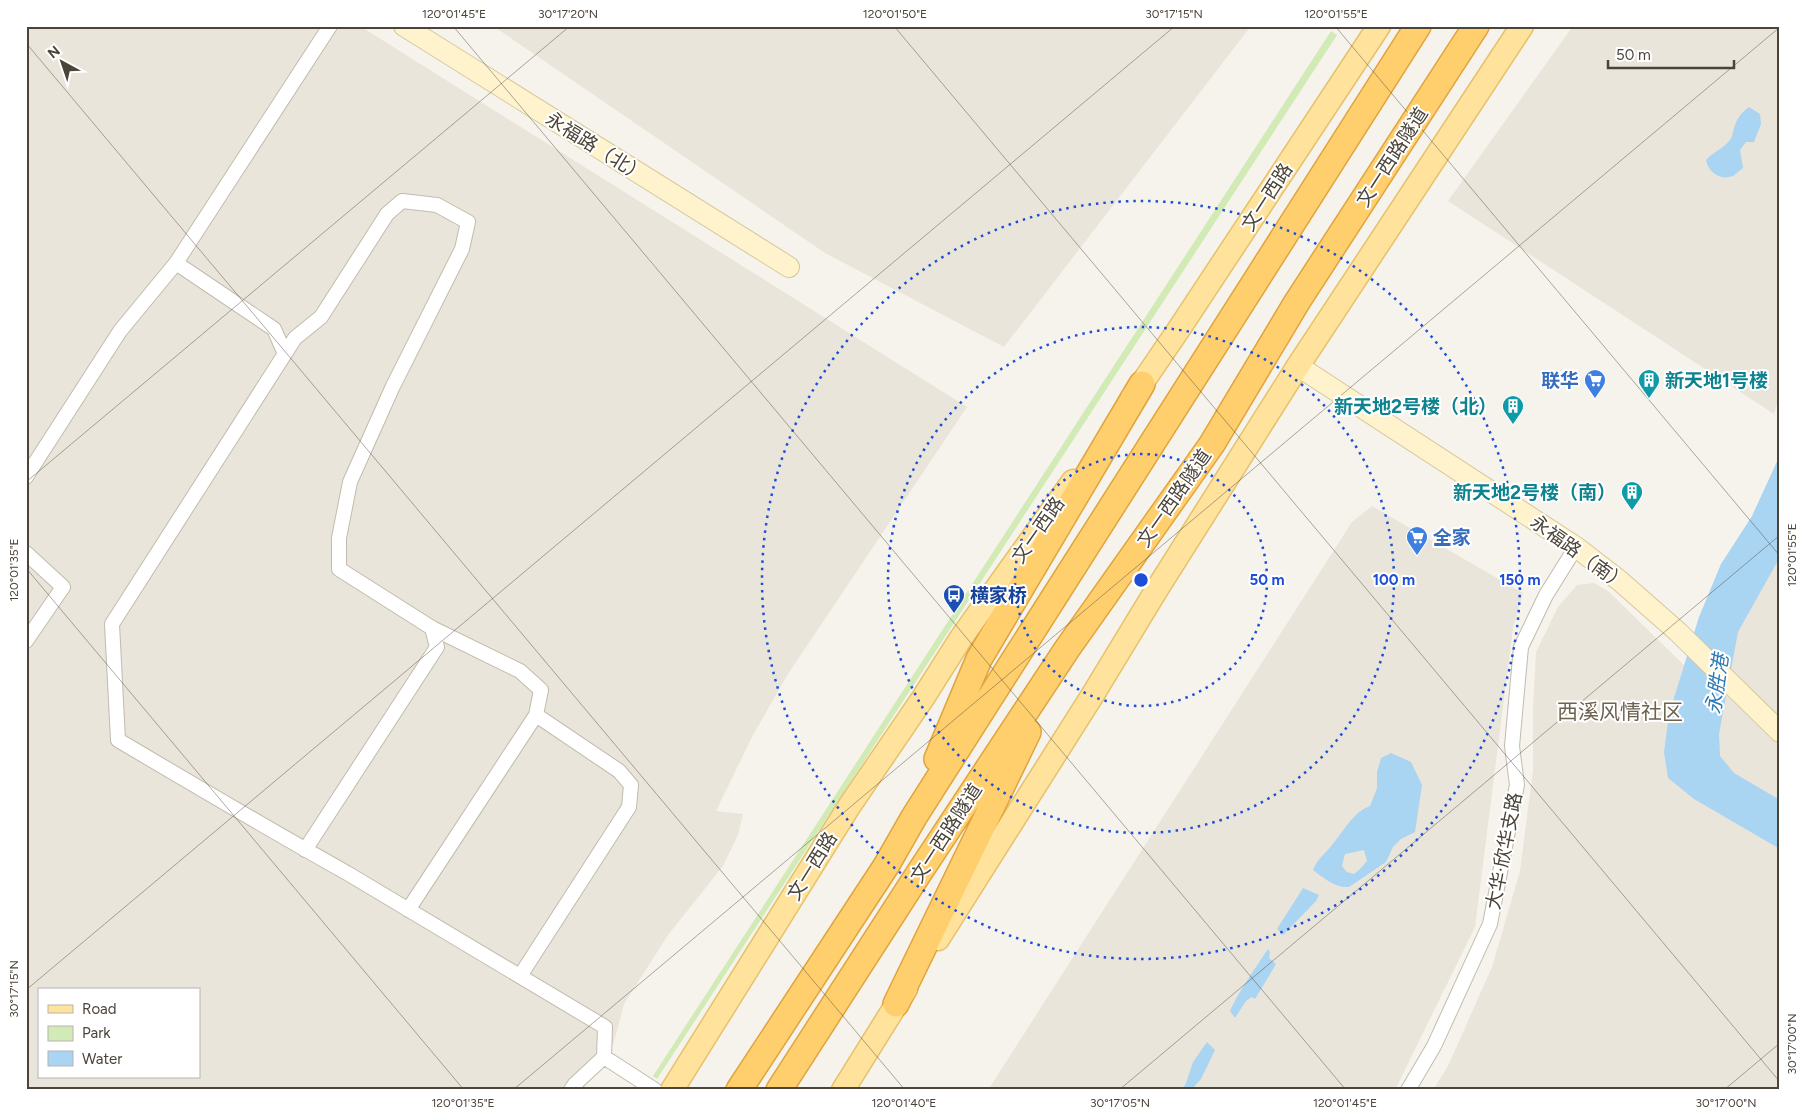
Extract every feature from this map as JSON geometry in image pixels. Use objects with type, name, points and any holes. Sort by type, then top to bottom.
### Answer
[{"type":"highway","name":"文一西路隧道","points":[[739,1090],[886,866],[914,817],[1418,26]]},
{"type":"highway","name":"文一西路隧道","points":[[779,1090],[1067,649],[1212,444],[1297,302],[1476,26]]},
{"type":"highway","points":[[914,817],[979,659],[1142,384]]},
{"type":"highway","points":[[896,1004],[1067,649]]},
{"type":"main road","name":"文一西路","points":[[672,1090],[850,805],[923,698],[961,638],[1142,384],[1378,26]]},
{"type":"main road","points":[[843,1090],[1298,366],[1522,26]]},
{"type":"street","points":[[26,477],[120,331],[176,263],[330,26]]},
{"type":"street","name":"永福路（北）","points":[[404,26],[788,267]]},
{"type":"street","points":[[408,910],[536,715],[541,690],[520,672],[432,628],[339,569],[339,538],[350,482],[394,386],[462,249],[468,222],[437,205],[402,201],[387,214],[321,317],[295,338],[112,624],[118,740],[605,1027],[604,1057],[571,1090]]},
{"type":"street","points":[[176,263],[274,329],[285,354]]},
{"type":"street","name":"永福路（南）","points":[[1298,366],[1576,547],[1620,581],[1678,632],[1780,732]]},
{"type":"street","name":"大华·欣华支路","points":[[1408,1090],[1434,1046],[1490,924],[1517,785],[1512,746],[1521,648],[1546,594],[1576,547]]},
{"type":"street","points":[[26,553],[63,587],[26,641]]},
{"type":"street","points":[[305,850],[437,647],[432,628]]},
{"type":"street","points":[[520,976],[629,807],[632,785],[619,771],[536,715]]},
{"type":"street","points":[[604,1057],[655,1090]]},
{"type":"shaded area","points":[[26,26],[360,26],[967,407],[788,674],[753,735],[716,811],[743,814],[738,835],[723,866],[668,935],[624,1004],[614,1042],[582,1090],[26,1090]]},
{"type":"shaded area","points":[[493,26],[1251,26],[1004,347],[825,253]]},
{"type":"shaded area","points":[[1573,26],[1780,26],[1780,394],[1774,414],[1448,201]]},
{"type":"shaded area","points":[[1780,479],[1780,1090],[1433,1090],[1448,1066],[1492,967],[1520,871],[1533,770],[1533,709],[1536,652],[1558,607],[1577,585],[1594,583],[1608,591],[1690,671]]},
{"type":"shaded area","points":[[1372,506],[1523,593],[1513,628],[1475,927],[1395,1090],[988,1090],[1352,522]]},
{"type":"green space","points":[[1331,31],[1337,35],[657,1079],[653,1076]]},
{"type":"water","points":[[1749,107],[1760,114],[1761,124],[1754,142],[1746,142],[1740,150],[1743,168],[1733,176],[1719,176],[1712,172],[1706,160],[1730,140],[1737,120]]},
{"type":"water","name":"永胜港","points":[[1780,455],[1780,557],[1738,632],[1719,734],[1720,756],[1734,773],[1780,800],[1780,849],[1694,799],[1668,778],[1664,752],[1669,714],[1699,617],[1721,564],[1752,516]]},
{"type":"water","points":[[1391,753],[1411,762],[1422,785],[1415,832],[1401,839],[1393,847],[1386,862],[1349,887],[1339,886],[1313,870],[1319,859],[1353,818],[1370,806],[1377,788],[1377,772],[1381,758]],"holes":[[[1364,850],[1367,861],[1354,874],[1347,872],[1342,866],[1345,854]]]},
{"type":"water","points":[[1303,888],[1319,895],[1316,901],[1283,935],[1277,929]]},
{"type":"water","points":[[1268,949],[1270,952],[1269,958],[1276,964],[1255,999],[1252,997],[1246,1001],[1235,1018],[1230,1011]]},
{"type":"water","points":[[1207,1042],[1215,1050],[1201,1079],[1191,1090],[1182,1090],[1193,1062]]},
{"type":"place","name":"联华","points":[[1595,399]]},
{"type":"place","name":"新天地1号楼","points":[[1649,399]]},
{"type":"place","name":"新天地2号楼（北）","points":[[1513,425]]},
{"type":"place","name":"新天地2号楼（南）","points":[[1632,511]]},
{"type":"place","name":"全家","points":[[1417,556]]},
{"type":"place","name":"横家桥","points":[[954,614]]},
{"type":"district","name":"西溪风情社区","points":[[1620,711]]}]
